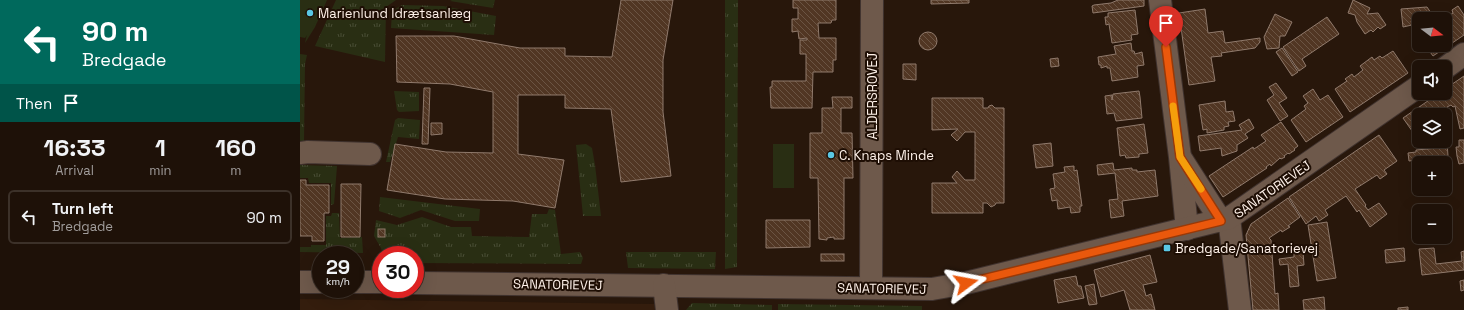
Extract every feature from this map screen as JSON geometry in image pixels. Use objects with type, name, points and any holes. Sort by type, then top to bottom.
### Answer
[{"type":"street","name":"ALDERSROVEJ","points":[[871,288],[872,0]]},
{"type":"street","points":[[1160,0],[1180,157],[1187,229]]},
{"type":"street","points":[[1452,63],[1464,54]]},
{"type":"street","name":"SANATORIEVEJ","points":[[424,283],[932,289],[966,283],[1225,220],[1412,91]]},
{"type":"street","points":[[300,153],[370,154]]},
{"type":"street","points":[[1180,157],[1225,220],[1240,310]]},
{"type":"street","points":[[300,282],[312,282]]},
{"type":"street","points":[[664,285],[667,310]]},
{"type":"shaded area","points":[[300,299],[654,304],[655,310],[300,310]]},
{"type":"green space","name":"Marienlund Idrætsanlæg","points":[[300,0],[325,0],[313,27],[305,38],[300,37]]},
{"type":"green space","points":[[315,0],[327,0],[315,27],[305,43]]},
{"type":"green space","points":[[336,0],[396,0],[386,7],[385,62],[315,46]]},
{"type":"green space","points":[[495,0],[493,8],[450,1]]},
{"type":"green space","points":[[725,0],[738,0],[737,267],[725,269]]},
{"type":"green space","points":[[402,5],[443,6],[496,16],[494,35],[391,28],[392,11]]},
{"type":"green space","points":[[300,54],[307,55],[305,64],[304,141],[300,141]]},
{"type":"green space","points":[[394,91],[419,92],[419,111],[399,112],[397,110]]},
{"type":"green space","points":[[398,118],[420,120],[419,139],[398,137],[390,162],[386,162],[395,120]]},
{"type":"green space","points":[[586,144],[592,148],[601,216],[583,216],[576,145]]},
{"type":"green space","points":[[773,144],[794,144],[794,188],[773,188]]},
{"type":"green space","points":[[300,165],[337,166],[334,204],[331,205],[331,183],[309,183],[308,178],[300,178]]},
{"type":"green space","points":[[380,197],[480,209],[479,221],[455,221],[421,210],[400,218],[379,211]]},
{"type":"green space","points":[[549,209],[555,210],[561,254],[580,252],[583,258],[581,264],[424,263],[424,246],[380,246],[374,236],[376,220],[397,225],[422,217],[451,227],[471,227],[472,236],[529,237],[532,214],[547,214]]},
{"type":"green space","points":[[332,213],[339,213],[340,238],[362,237],[363,246],[312,246],[312,252],[300,252],[300,247],[311,247],[311,245],[326,245],[326,216],[331,216]]},
{"type":"green space","points":[[626,252],[716,252],[715,269],[628,268]]},
{"type":"green space","points":[[692,303],[772,305],[772,310],[686,310]]},
{"type":"green space","points":[[778,304],[922,306],[922,310],[778,310]]},
{"type":"building","points":[[621,0],[673,0],[663,60],[663,112],[671,176],[621,182],[611,109],[565,108],[565,95],[518,95],[518,154],[564,160],[555,208],[513,201],[445,199],[387,190],[395,144],[446,152],[493,153],[493,92],[450,84],[397,82],[396,36],[454,36],[520,48],[565,48],[565,56],[612,57]]},
{"type":"building","points":[[793,0],[836,0],[836,20],[832,20],[831,23],[818,23],[819,38],[836,38],[836,60],[833,60],[833,72],[813,72],[812,108],[771,108],[770,87],[772,87],[772,81],[806,81],[806,54],[800,54],[800,40],[807,40],[807,38],[799,39],[798,31],[792,32],[792,19],[798,19],[798,8],[793,8]]},
{"type":"building","points":[[931,0],[969,0],[969,3],[931,4]]},
{"type":"building","points":[[1118,0],[1144,0],[1144,6],[1093,13],[1092,6],[1111,3]]},
{"type":"building","points":[[1353,0],[1370,8],[1367,14],[1378,13],[1386,25],[1380,29],[1378,27],[1373,32],[1371,30],[1365,34],[1357,22],[1355,15],[1348,13]]},
{"type":"building","points":[[1458,6],[1464,15],[1464,35],[1452,43],[1453,13],[1452,10]]},
{"type":"building","points":[[1427,7],[1430,12],[1412,12],[1412,25],[1403,27],[1401,9]]},
{"type":"building","points":[[1205,9],[1208,33],[1223,31],[1225,43],[1260,38],[1260,42],[1255,48],[1221,53],[1222,56],[1211,57],[1215,81],[1189,85],[1179,13]]},
{"type":"building","points":[[1135,10],[1138,34],[1131,35],[1132,40],[1112,43],[1109,24],[1106,25],[1105,17],[1108,17],[1108,13]]},
{"type":"building","points":[[1275,14],[1292,22],[1285,36],[1280,36],[1279,48],[1267,49],[1264,37]]},
{"type":"building","points":[[1327,17],[1339,34],[1302,59],[1306,66],[1299,71],[1283,47]]},
{"type":"building","points":[[928,32],[934,35],[937,41],[934,47],[928,50],[922,47],[919,41],[922,35]]},
{"type":"building","points":[[1131,43],[1132,51],[1134,51],[1135,54],[1142,52],[1144,65],[1137,66],[1138,77],[1112,81],[1110,68],[1107,68],[1107,66],[1101,68],[1098,57],[1116,54],[1114,46]]},
{"type":"building","points":[[1282,48],[1298,72],[1292,76],[1276,52]]},
{"type":"building","points":[[1393,51],[1408,73],[1350,112],[1335,89],[1347,81],[1345,79],[1352,74],[1354,77],[1363,70],[1360,66],[1372,57],[1374,60],[1380,56],[1382,58]]},
{"type":"building","points":[[1430,52],[1439,52],[1433,56]]},
{"type":"building","points":[[1058,58],[1059,66],[1051,67],[1050,59]]},
{"type":"building","points":[[903,64],[916,64],[916,80],[903,79]]},
{"type":"building","points":[[1464,76],[1464,128],[1460,129],[1455,106],[1453,107],[1451,105],[1447,107],[1448,108],[1418,108],[1429,100],[1452,100],[1452,84]]},
{"type":"building","points":[[1276,83],[1287,98],[1279,103],[1288,116],[1280,121],[1267,100],[1274,95],[1269,87]]},
{"type":"building","points":[[424,88],[430,88],[428,144],[422,144]]},
{"type":"building","points":[[1313,89],[1320,100],[1328,95],[1343,117],[1306,142],[1291,120],[1306,109],[1304,106],[1308,103],[1303,96]]},
{"type":"building","points":[[1139,91],[1142,118],[1116,121],[1114,113],[1107,114],[1105,96],[1112,95],[1112,100],[1113,94]]},
{"type":"building","name":"C. Knaps Minde","points":[[832,97],[852,97],[852,108],[841,108],[841,133],[852,133],[853,178],[844,178],[844,239],[834,239],[834,237],[827,238],[827,240],[819,239],[818,178],[810,178],[810,133],[822,133],[822,108],[833,108]]},
{"type":"building","points":[[932,98],[983,98],[983,108],[988,108],[992,105],[995,108],[1004,108],[1004,203],[996,203],[991,207],[987,203],[983,203],[983,213],[932,213],[932,183],[957,183],[952,177],[957,171],[965,180],[975,180],[975,132],[965,132],[957,141],[951,135],[958,129],[932,130]]},
{"type":"building","points":[[1225,101],[1226,112],[1233,111],[1235,121],[1228,122],[1229,126],[1224,127],[1224,130],[1207,133],[1207,129],[1203,130],[1199,105]]},
{"type":"building","points":[[1412,112],[1412,131],[1403,118]]},
{"type":"building","points":[[1249,119],[1254,128],[1245,134],[1248,138],[1237,145],[1237,151],[1222,156],[1221,148],[1200,151],[1198,136],[1242,130],[1239,125]]},
{"type":"building","points":[[1281,122],[1298,146],[1294,149],[1295,150],[1289,154],[1288,153],[1284,156],[1285,157],[1280,158],[1271,166],[1270,164],[1266,167],[1267,168],[1223,197],[1209,176],[1253,147],[1254,149],[1266,141],[1261,135]]},
{"type":"building","points":[[431,123],[442,123],[442,134],[431,135]]},
{"type":"building","points":[[1144,124],[1148,153],[1139,154],[1139,157],[1126,158],[1125,155],[1120,156],[1117,128]]},
{"type":"building","points":[[1379,135],[1397,161],[1384,170],[1387,174],[1380,179],[1377,175],[1355,189],[1368,210],[1379,203],[1387,214],[1370,227],[1359,210],[1357,212],[1346,196],[1325,210],[1328,215],[1319,221],[1316,216],[1306,224],[1289,197]]},
{"type":"building","points":[[1459,140],[1464,140],[1464,163],[1459,164],[1456,147],[1459,147]]},
{"type":"building","points":[[1051,143],[1053,166],[1036,168],[1033,145]]},
{"type":"building","points":[[1447,148],[1448,156],[1412,156],[1412,161],[1409,161],[1408,153],[1416,152],[1416,150]]},
{"type":"building","points":[[1113,163],[1114,170],[1132,168],[1132,170],[1137,170],[1137,172],[1155,170],[1158,196],[1122,201],[1124,216],[1111,218],[1109,200],[1118,199],[1115,173],[1098,175],[1097,165]]},
{"type":"building","points":[[1074,166],[1074,171],[1077,170],[1082,206],[1080,206],[1080,212],[1071,213],[1070,207],[1058,209],[1057,200],[1052,201],[1050,189],[1055,188],[1053,174],[1065,172],[1064,167]]},
{"type":"building","points":[[300,180],[306,180],[306,185],[329,185],[329,213],[324,213],[324,241],[312,241],[312,236],[300,236]]},
{"type":"building","points":[[341,184],[361,184],[360,237],[341,237]]},
{"type":"building","points":[[1288,198],[1300,217],[1288,226],[1290,227],[1282,232],[1281,230],[1269,238],[1271,240],[1275,294],[1278,293],[1279,310],[1253,310],[1246,235],[1251,224]]},
{"type":"building","points":[[766,220],[810,220],[810,247],[766,248]]},
{"type":"building","points":[[1327,222],[1336,278],[1317,281],[1308,225]]},
{"type":"building","points":[[378,229],[385,229],[385,237],[378,237]]},
{"type":"building","points":[[1404,248],[1405,261],[1386,263],[1385,250]]},
{"type":"building","points":[[1434,248],[1436,264],[1462,261],[1461,252],[1464,251],[1464,270],[1422,275],[1419,249]]},
{"type":"building","points":[[1303,252],[1304,265],[1297,266],[1299,286],[1290,287],[1288,264],[1280,265],[1279,259],[1294,257],[1294,253]]},
{"type":"building","points":[[821,254],[844,254],[844,261],[821,261]]},
{"type":"building","points":[[1150,255],[1157,282],[1143,285],[1146,296],[1151,294],[1155,310],[1130,310],[1124,290],[1101,297],[1094,270]]},
{"type":"building","points":[[1076,276],[1078,286],[1081,286],[1084,298],[1058,303],[1054,280]]},
{"type":"building","points":[[1464,280],[1464,290],[1461,291],[1460,281]]},
{"type":"building","points":[[1094,284],[1097,304],[1089,305],[1085,286]]},
{"type":"building","points":[[1324,297],[1325,310],[1304,310],[1303,300]]},
{"type":"building","points":[[1408,307],[1408,310],[1398,310],[1398,308]]},
{"type":"slow traffic","points":[[1173,106],[1180,157],[1201,189]]},
{"type":"place","name":"Marienlund Idrætsanlæg","points":[[310,13]]},
{"type":"place","name":"C. Knaps Minde","points":[[831,155]]},
{"type":"place","name":"Bredgade/Sanatorievej","points":[[1167,248]]},
{"type":"route","points":[[966,283],[1221,221],[1180,157],[1166,47]]}]
